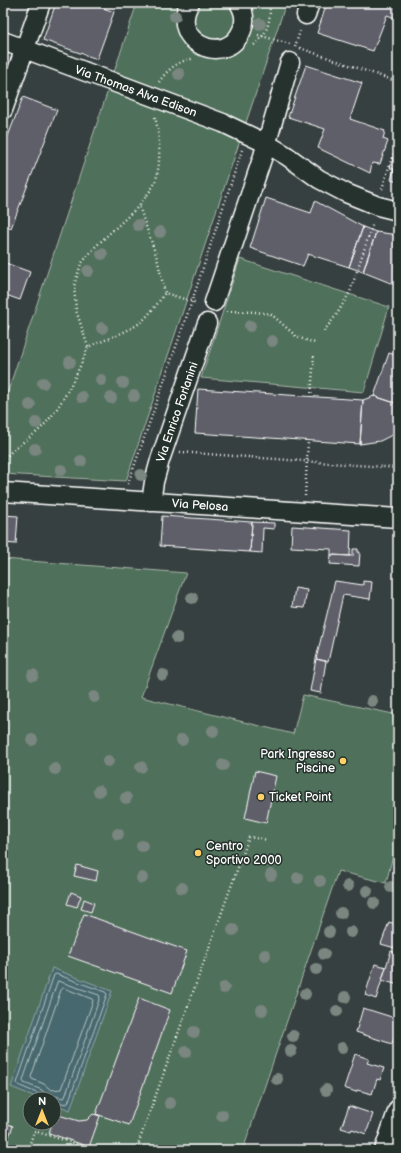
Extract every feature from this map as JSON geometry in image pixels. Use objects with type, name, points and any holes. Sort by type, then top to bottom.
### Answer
[{"type":"street","points":[[3,110],[41,3]]},
{"type":"street","points":[[190,3],[187,8],[185,18],[186,28],[190,37],[197,44],[206,48],[216,49],[226,47],[234,42],[240,34],[244,26],[244,16],[239,3]]},
{"type":"street","name":"Via Thomas Alva Edison","points":[[3,41],[223,123],[267,144],[287,156],[319,179],[346,193],[378,206],[398,211]]},
{"type":"street","points":[[212,305],[267,144],[290,62]]},
{"type":"street","name":"Via Enrico Forlanini","points":[[151,502],[154,482],[160,460],[207,323]]},
{"type":"street","name":"Via Pelosa","points":[[3,492],[398,518]]},
{"type":"street","points":[[384,1150],[398,1109]]},
{"type":"path","points":[[290,62],[308,9]]},
{"type":"path","points":[[366,70],[398,82]]},
{"type":"path","points":[[3,462],[8,454],[44,426],[58,406],[81,367],[88,347],[76,310],[74,286],[81,264],[95,247],[139,206],[156,180],[159,150],[158,127],[155,114]]},
{"type":"path","points":[[382,196],[382,189],[398,139]]},
{"type":"path","points":[[127,488],[192,301],[242,148]]},
{"type":"path","points":[[88,347],[141,322],[165,293],[158,258],[139,206]]},
{"type":"path","points":[[324,331],[337,314],[350,292],[373,223]]},
{"type":"path","points":[[165,293],[229,311],[270,314],[298,337],[315,343]]},
{"type":"path","points":[[311,396],[314,354]]},
{"type":"path","points":[[304,500],[308,441]]},
{"type":"path","points":[[173,452],[398,468]]},
{"type":"path","points":[[136,1150],[249,837],[268,840]]},
{"type":"path","points":[[28,1150],[34,1131],[97,1150]]},
{"type":"green space","points":[[137,3],[286,3],[126,481],[3,474],[3,406]]},
{"type":"green space","points":[[240,259],[389,307],[364,392],[201,378]]},
{"type":"green space","name":"Centro Sportivo 2000","points":[[3,559],[186,573],[141,697],[293,734],[303,695],[398,715],[398,836],[386,883],[338,871],[243,1150],[3,1150]]},
{"type":"water","points":[[52,968],[112,991],[70,1110],[62,1107],[62,1091],[22,1091],[11,1087]]},
{"type":"building","points":[[56,3],[90,3],[114,12],[97,59],[43,40]]},
{"type":"building","points":[[327,3],[398,3],[398,19],[387,15],[373,51],[317,33]]},
{"type":"building","points":[[306,65],[362,83],[350,119],[385,131],[383,139],[388,141],[380,164],[372,163],[370,173],[318,148],[325,129],[288,117]]},
{"type":"building","points":[[23,97],[57,110],[11,228],[3,225],[3,149]]},
{"type":"building","points":[[398,144],[398,182],[391,180],[394,169],[390,168]]},
{"type":"building","points":[[266,198],[311,213],[315,201],[363,227],[349,267],[308,254],[303,266],[250,248]]},
{"type":"building","points":[[363,227],[376,232],[363,272],[349,267]]},
{"type":"building","points":[[376,232],[398,235],[398,286],[363,272]]},
{"type":"building","points":[[3,262],[30,272],[20,300],[3,294]]},
{"type":"building","points":[[3,324],[9,326],[3,343]]},
{"type":"building","points":[[389,353],[398,356],[398,404],[374,396]]},
{"type":"building","points":[[198,389],[363,400],[360,444],[195,433]]},
{"type":"building","points":[[374,396],[398,404],[398,432],[380,441],[360,444],[363,400]]},
{"type":"building","points":[[3,515],[18,516],[16,544],[3,543]]},
{"type":"building","points":[[162,516],[252,522],[250,552],[160,546]]},
{"type":"building","points":[[252,522],[274,523],[274,529],[263,528],[262,553],[250,552]]},
{"type":"building","points":[[292,526],[351,530],[350,556],[331,555],[331,549],[291,547]]},
{"type":"building","points":[[353,549],[358,549],[358,552],[360,552],[359,566],[330,564],[331,555],[353,556]]},
{"type":"building","points":[[335,581],[363,585],[363,581],[372,582],[370,599],[343,595],[328,662],[316,659]]},
{"type":"building","points":[[295,588],[307,590],[304,608],[292,607]]},
{"type":"building","points":[[316,659],[326,661],[321,693],[310,691]]},
{"type":"building","name":"Ticket Point","points":[[255,771],[276,776],[266,823],[245,818]]},
{"type":"building","points":[[77,865],[98,871],[96,881],[74,876]]},
{"type":"building","points":[[71,892],[81,896],[77,907],[67,904]]},
{"type":"building","points":[[84,899],[94,903],[91,912],[81,909]]},
{"type":"building","points":[[84,914],[187,951],[172,993],[68,956]]},
{"type":"building","points":[[389,922],[398,925],[398,937],[395,948],[381,944]]},
{"type":"building","points":[[391,951],[398,954],[398,985],[382,980]]},
{"type":"building","points":[[375,964],[386,967],[376,999],[365,995]]},
{"type":"building","points":[[139,998],[170,1010],[129,1125],[96,1114]]},
{"type":"building","points":[[363,1008],[398,1019],[398,1027],[392,1044],[356,1032]]},
{"type":"building","points":[[355,1054],[369,1059],[367,1063],[384,1068],[380,1080],[377,1079],[372,1094],[357,1090],[356,1092],[344,1088]]},
{"type":"building","points":[[349,1106],[373,1114],[366,1134],[352,1129],[351,1131],[341,1128]]},
{"type":"building","points":[[93,1114],[100,1116],[89,1147],[49,1133],[50,1131],[62,1131],[62,1116],[79,1121],[87,1120]]},
{"type":"building","points":[[3,1122],[13,1126],[7,1142],[3,1140]]},
{"type":"place","name":"Park Ingresso Piscine","points":[[343,761]]},
{"type":"place","name":"Ticket Point","points":[[261,797]]},
{"type":"place","name":"Centro Sportivo 2000","points":[[198,853]]}]
